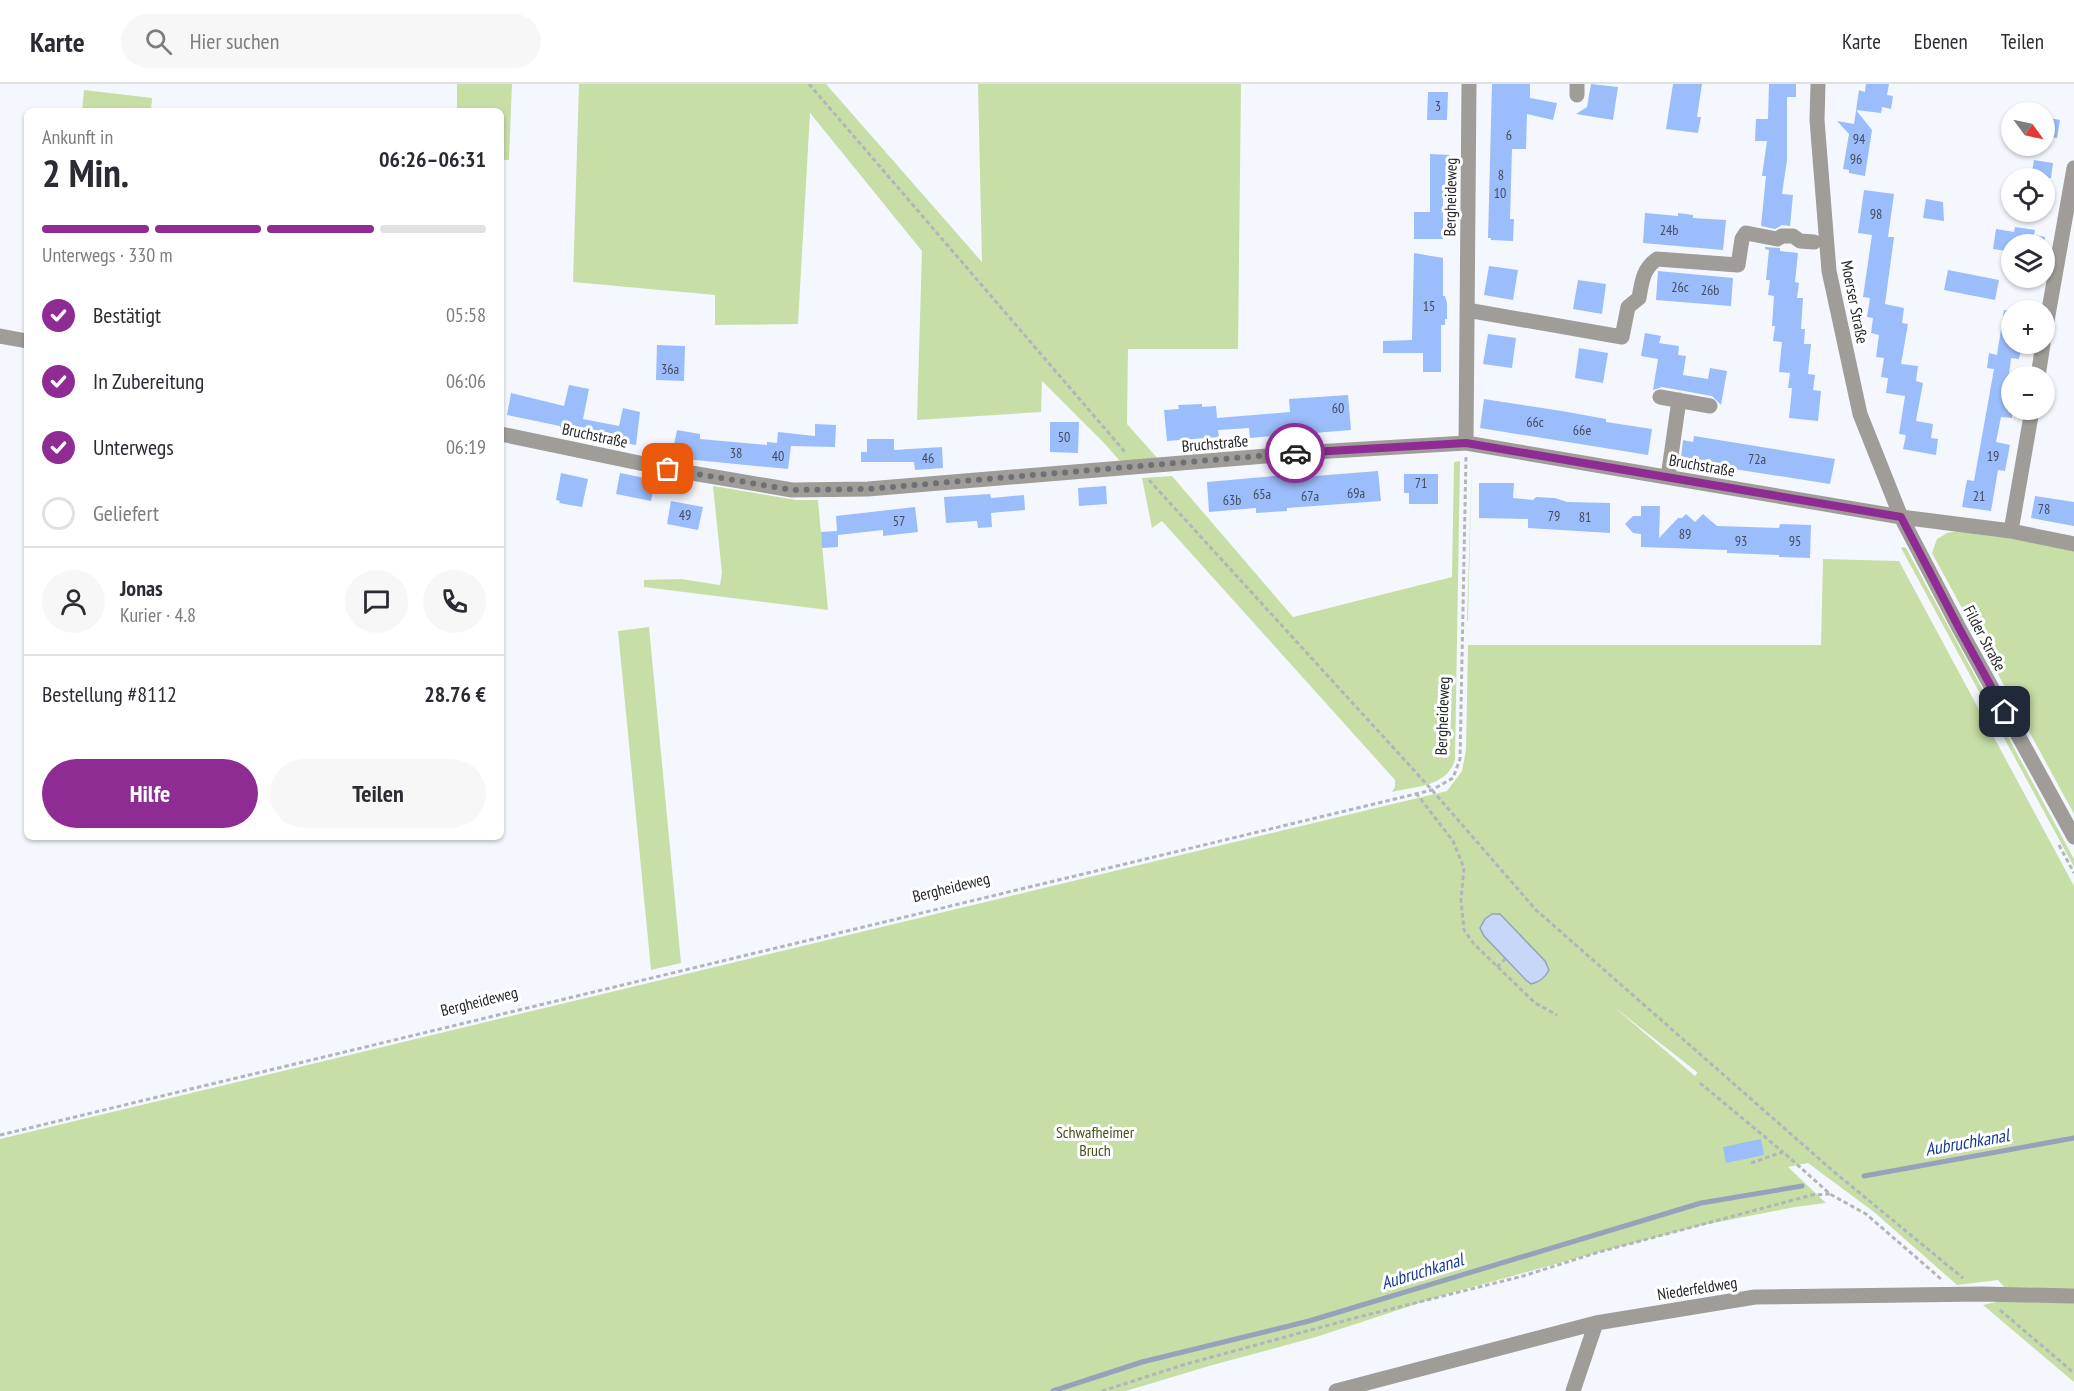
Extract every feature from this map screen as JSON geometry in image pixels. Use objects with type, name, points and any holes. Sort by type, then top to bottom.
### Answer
[{"type":"street","name":"Bergheideweg","points":[[1466,443],[1469,84]]},
{"type":"street","name":"Moerser Straße","points":[[1818,84],[1818,120],[1828,271],[1860,414],[1901,517]]},
{"type":"street","points":[[2051,300],[2074,168]]},
{"type":"street","points":[[1467,310],[1622,337],[1628,307],[1639,298],[1644,272],[1648,265],[1658,259],[1738,265],[1742,239],[1746,233],[1777,239],[1782,236],[1794,236],[1800,241],[1814,242]]},
{"type":"street","points":[[0,336],[24,340]]},
{"type":"street","points":[[1660,397],[1710,406]]},
{"type":"street","points":[[1668,477],[1679,400]]},
{"type":"street","points":[[2011,531],[2030,420]]},
{"type":"street","name":"Bruchstraße","points":[[504,435],[668,469],[792,490],[868,489],[1314,452],[1466,443],[1901,517],[2011,531],[2074,544]]},
{"type":"street","name":"Filder Straße","points":[[1901,517],[2074,837]]},
{"type":"street","name":"Niederfeldweg","points":[[1336,1391],[1596,1323],[1755,1297],[1958,1294],[2074,1296]]},
{"type":"street","points":[[1573,1391],[1596,1323]]},
{"type":"path","points":[[809,84],[1138,468],[1432,790],[1536,909],[1863,1196]]},
{"type":"path","name":"Bergheideweg","points":[[0,1135],[1432,790],[1453,778],[1460,759],[1466,443]]},
{"type":"path","points":[[1416,793],[1453,841],[1464,868],[1461,900],[1464,930],[1474,944],[1535,1003],[1557,1015]]},
{"type":"path","points":[[1497,967],[1505,959]]},
{"type":"path","points":[[1700,1083],[1784,1152],[1830,1194],[1866,1214],[1958,1294]]},
{"type":"path","points":[[1750,1163],[1784,1152]]},
{"type":"path","points":[[1102,1391],[1183,1365],[1523,1276],[1599,1252],[1812,1195],[1830,1194]]},
{"type":"green space","points":[[457,84],[512,84],[509,160],[504,160],[504,108],[457,108]]},
{"type":"green space","points":[[579,84],[826,84],[982,262],[978,84],[1241,84],[1238,349],[1128,349],[1127,424],[1160,461],[1124,463],[1119,460],[1042,381],[1041,412],[917,420],[922,251],[810,113],[798,324],[715,325],[715,295],[573,282]]},
{"type":"green space","points":[[84,90],[152,98],[151,108],[82,108]]},
{"type":"green space","points":[[1472,456],[1468,621],[1467,621]]},
{"type":"green space","points":[[1460,461],[1455,760],[1451,769],[1438,780],[1430,784],[1392,792],[1395,780],[1162,521],[1152,528],[1142,478],[1172,476],[1293,617],[1452,577],[1454,462]]},
{"type":"green space","points":[[713,486],[796,500],[818,500],[828,610],[644,587],[644,580],[681,579],[720,585],[722,573]]},
{"type":"green space","points":[[1957,531],[2018,538],[2074,549],[2074,814],[1932,553],[1937,539],[1947,533]]},
{"type":"green space","points":[[1901,548],[1906,548],[2074,859],[2074,867]]},
{"type":"green space","name":"Schwafheimer Bruch","points":[[1823,559],[1899,561],[2074,886],[2074,1382],[1983,1305],[2014,1298],[1998,1280],[1957,1285],[1874,1212],[1808,1163],[1788,1167],[1826,1203],[1703,1225],[1603,1251],[1447,1294],[1316,1337],[1126,1391],[0,1391],[0,1139],[1447,791],[1462,771],[1466,750],[1468,645],[1821,645]],"holes":[[[1492,914],[1500,914],[1545,962],[1526,980],[1484,936],[1480,927]],[[1614,1007],[1697,1072],[1695,1076]]]},
{"type":"green space","points":[[649,627],[681,963],[651,970],[618,631]]},
{"type":"water","points":[[1492,914],[1500,914],[1545,961],[1549,970],[1542,979],[1531,984],[1484,936],[1480,928],[1485,919]]},
{"type":"building","points":[[1492,84],[1530,84],[1530,98],[1557,103],[1553,120],[1527,114],[1526,149],[1512,149],[1510,219],[1514,219],[1513,241],[1488,238]]},
{"type":"building","points":[[1591,84],[1618,87],[1613,120],[1576,114],[1587,107]]},
{"type":"building","points":[[1673,84],[1702,84],[1697,117],[1701,117],[1698,133],[1666,129]]},
{"type":"building","points":[[1769,84],[1796,84],[1796,97],[1787,97],[1787,160],[1782,194],[1793,195],[1790,226],[1782,225],[1775,229],[1761,226],[1766,176],[1762,176],[1767,141],[1755,141],[1756,119],[1768,119]]},
{"type":"building","points":[[1866,84],[1889,84],[1887,95],[1893,96],[1891,109],[1882,107],[1881,113],[1856,110],[1859,90],[1865,92]]},
{"type":"building","points":[[1428,92],[1448,92],[1447,120],[1427,120]]},
{"type":"building","points":[[1856,110],[1872,130],[1865,176],[1849,173],[1849,170],[1843,169],[1849,134],[1837,121],[1854,124]]},
{"type":"building","points":[[2055,119],[2060,120],[2057,138],[2055,138]]},
{"type":"building","points":[[1430,154],[1450,155],[1450,193],[1443,193],[1443,239],[1414,239],[1414,212],[1430,212]]},
{"type":"building","points":[[2034,160],[2053,163],[2052,168],[2033,168]]},
{"type":"building","points":[[1864,190],[1894,194],[1888,237],[1894,237],[1885,304],[1904,308],[1902,323],[1908,324],[1901,364],[1918,366],[1916,381],[1923,383],[1916,421],[1933,424],[1931,438],[1938,439],[1936,455],[1903,449],[1906,435],[1899,434],[1905,396],[1886,393],[1888,378],[1881,377],[1884,358],[1876,357],[1879,335],[1871,333],[1873,318],[1867,317],[1870,298],[1863,297],[1872,235],[1858,233]]},
{"type":"building","points":[[1926,199],[1943,202],[1944,221],[1923,218]]},
{"type":"building","points":[[1645,213],[1678,216],[1678,213],[1693,215],[1693,218],[1726,220],[1723,250],[1643,243]]},
{"type":"building","points":[[2015,227],[2035,230],[2034,234],[2001,234],[2001,250],[1993,249],[1996,229],[2014,232]]},
{"type":"building","points":[[1765,247],[1798,253],[1795,282],[1799,283],[1797,298],[1803,298],[1801,329],[1805,329],[1804,344],[1811,344],[1808,374],[1815,375],[1813,390],[1821,391],[1818,421],[1789,418],[1792,388],[1788,388],[1790,373],[1779,372],[1782,342],[1773,341],[1774,296],[1768,295],[1770,280],[1766,280],[1769,250]]},
{"type":"building","points":[[1414,253],[1443,258],[1443,296],[1447,303],[1447,319],[1445,319],[1445,325],[1441,325],[1441,372],[1423,372],[1423,353],[1383,353],[1383,341],[1412,340]]},
{"type":"building","points":[[1489,266],[1518,270],[1513,300],[1484,295]]},
{"type":"building","points":[[1948,270],[1999,280],[1995,300],[1944,290]]},
{"type":"building","points":[[1658,271],[1733,278],[1731,306],[1656,300]]},
{"type":"building","points":[[1578,280],[1606,284],[1602,314],[1573,309]]},
{"type":"building","points":[[2001,329],[2001,354],[2020,354],[2019,359],[2011,358],[2010,366],[2001,366],[2001,417],[1996,442],[2010,445],[2005,471],[1998,470],[1991,511],[1962,507],[1967,480],[1974,481],[1994,369],[1987,368],[1989,353],[1997,355]]},
{"type":"building","points":[[1645,333],[1661,336],[1659,343],[1679,346],[1678,355],[1686,356],[1683,375],[1708,379],[1710,368],[1727,371],[1721,405],[1712,396],[1662,387],[1653,390],[1658,359],[1641,356]]},
{"type":"building","points":[[1488,334],[1516,338],[1512,368],[1483,364]]},
{"type":"building","points":[[657,345],[685,346],[684,381],[656,380]]},
{"type":"building","points":[[1579,348],[1608,353],[1603,383],[1575,378]]},
{"type":"building","points":[[569,385],[589,389],[583,419],[619,426],[623,408],[640,412],[636,445],[602,439],[602,437],[560,428],[560,426],[507,415],[511,393],[564,406]]},
{"type":"building","points":[[1348,395],[1351,430],[1314,433],[1314,437],[1292,439],[1292,434],[1250,438],[1249,428],[1218,430],[1219,437],[1167,441],[1164,410],[1179,409],[1178,405],[1216,406],[1217,418],[1290,412],[1289,399]]},
{"type":"building","points":[[1484,399],[1562,411],[1606,419],[1606,422],[1652,429],[1648,455],[1480,428]]},
{"type":"building","points":[[1050,422],[1079,422],[1078,453],[1050,452]]},
{"type":"building","points":[[815,424],[836,425],[835,447],[791,446],[788,469],[695,460],[672,455],[677,430],[700,434],[700,439],[767,445],[767,442],[777,443],[778,432],[815,436]]},
{"type":"building","points":[[1694,436],[1835,459],[1830,484],[1690,462],[1690,459],[1681,458],[1683,440],[1693,442]]},
{"type":"building","points":[[867,439],[894,439],[894,450],[942,447],[943,468],[915,470],[914,462],[861,462],[861,452],[867,452]]},
{"type":"building","points":[[1378,471],[1381,501],[1287,508],[1287,511],[1256,513],[1256,508],[1209,512],[1207,482],[1285,475],[1289,478]]},
{"type":"building","points":[[561,473],[588,479],[582,507],[559,503],[560,501],[556,500]]},
{"type":"building","points":[[620,473],[655,480],[651,501],[616,494]]},
{"type":"building","points":[[1404,474],[1438,474],[1438,504],[1409,504],[1409,493],[1404,493]]},
{"type":"building","points":[[1479,483],[1514,483],[1513,498],[1533,500],[1536,497],[1555,498],[1567,502],[1610,503],[1610,533],[1528,528],[1528,519],[1479,518]]},
{"type":"building","points":[[1106,486],[1107,504],[1079,506],[1078,488]]},
{"type":"building","points":[[990,494],[991,498],[1024,495],[1025,510],[991,513],[992,527],[978,528],[977,521],[946,523],[944,497]]},
{"type":"building","points":[[2035,496],[2074,502],[2074,526],[2031,518]]},
{"type":"building","points":[[671,501],[703,507],[698,530],[667,524]]},
{"type":"building","points":[[1641,506],[1660,506],[1659,538],[1678,518],[1686,514],[1695,522],[1703,514],[1717,526],[1779,528],[1780,524],[1811,525],[1810,558],[1727,553],[1727,550],[1641,547],[1641,534],[1633,533],[1625,524],[1633,516],[1641,516]]},
{"type":"building","points":[[915,507],[918,532],[883,536],[883,530],[838,535],[838,547],[822,548],[821,532],[837,531],[836,516]]},
{"type":"building","points":[[1761,1139],[1764,1155],[1726,1163],[1723,1147]]},
{"type":"waterway","name":"Aubruchkanal","points":[[1864,1176],[2074,1138]]},
{"type":"waterway","name":"Aubruchkanal","points":[[1053,1391],[1142,1362],[1309,1321],[1701,1203],[1802,1186]]},
{"type":"way so far","points":[[668,469],[792,490],[868,489],[1295,453]]},
{"type":"route","points":[[1295,453],[1466,443],[1901,517],[2005,712]]}]
